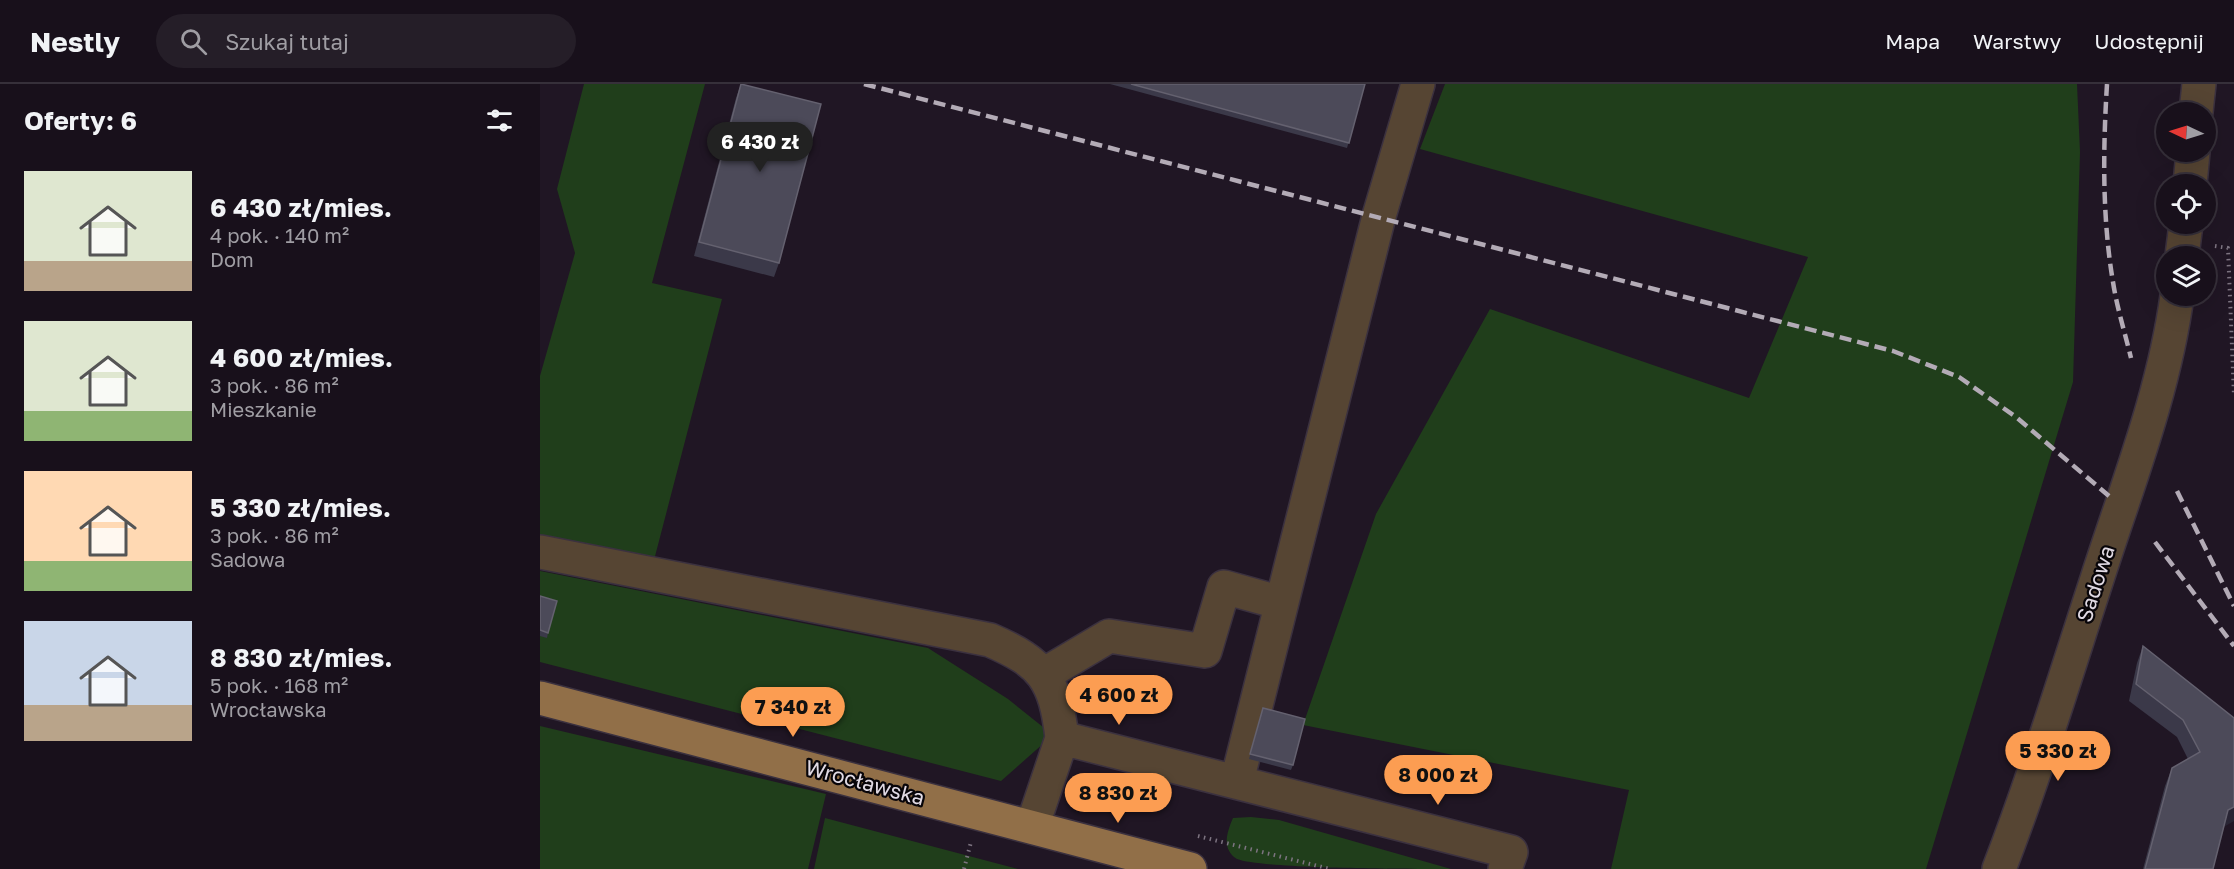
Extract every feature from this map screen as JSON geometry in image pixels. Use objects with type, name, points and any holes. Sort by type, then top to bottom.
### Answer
[{"type":"main road","name":"Wrocławska","points":[[540,698],[1190,869]]},
{"type":"street","points":[[1237,781],[1379,216],[1418,84]]},
{"type":"street","points":[[2197,102],[2199,84]]},
{"type":"street","name":"Sadowa","points":[[1999,869],[2043,747],[2134,471],[2170,347],[2176,306]]},
{"type":"street","points":[[540,552],[990,640],[1019,653],[1045,674],[1060,714],[1062,738],[1032,827]]},
{"type":"street","points":[[1045,674],[1109,636],[1205,651],[1224,587],[1281,603]]},
{"type":"street","points":[[1062,738],[1511,852],[1505,869]]},
{"type":"path","points":[[2184,240],[2229,248],[2234,396]]},
{"type":"path","points":[[964,869],[967,856]]},
{"type":"green space","points":[[584,84],[705,84],[652,283],[722,299],[653,564],[540,538],[540,376],[575,253],[557,189]]},
{"type":"green space","points":[[1445,84],[2077,84],[2080,152],[2073,382],[1926,869],[1611,869],[1629,790],[1303,725],[1376,514],[1490,309],[1749,398],[1808,257],[1420,149]]},
{"type":"green space","points":[[540,571],[928,648],[1008,699],[1053,735],[1001,781],[540,662]]},
{"type":"green space","points":[[540,726],[826,794],[808,869],[540,869]]},
{"type":"green space","points":[[825,818],[1018,869],[814,869]]},
{"type":"green space","points":[[1233,818],[1279,820],[1451,869],[1306,867],[1237,859],[1227,845],[1229,829]]},
{"type":"building","points":[[741,84],[821,104],[779,263],[699,242]]},
{"type":"building","points":[[1131,84],[1365,84],[1349,143]]},
{"type":"building","points":[[540,596],[557,601],[548,633],[540,630]]},
{"type":"building","points":[[2143,646],[2234,718],[2234,807],[2228,810],[2213,869],[2145,869],[2172,768],[2200,752],[2183,720],[2136,684]]},
{"type":"building","points":[[1263,708],[1305,719],[1293,765],[1250,754]]},
{"type":"railway","points":[[864,84],[1893,351],[1959,377],[2016,417],[2109,496]]},
{"type":"railway","points":[[2107,84],[2104,158],[2109,257],[2131,358]]},
{"type":"railway","points":[[2177,491],[2234,606]]},
{"type":"railway","points":[[2155,542],[2234,646]]}]
